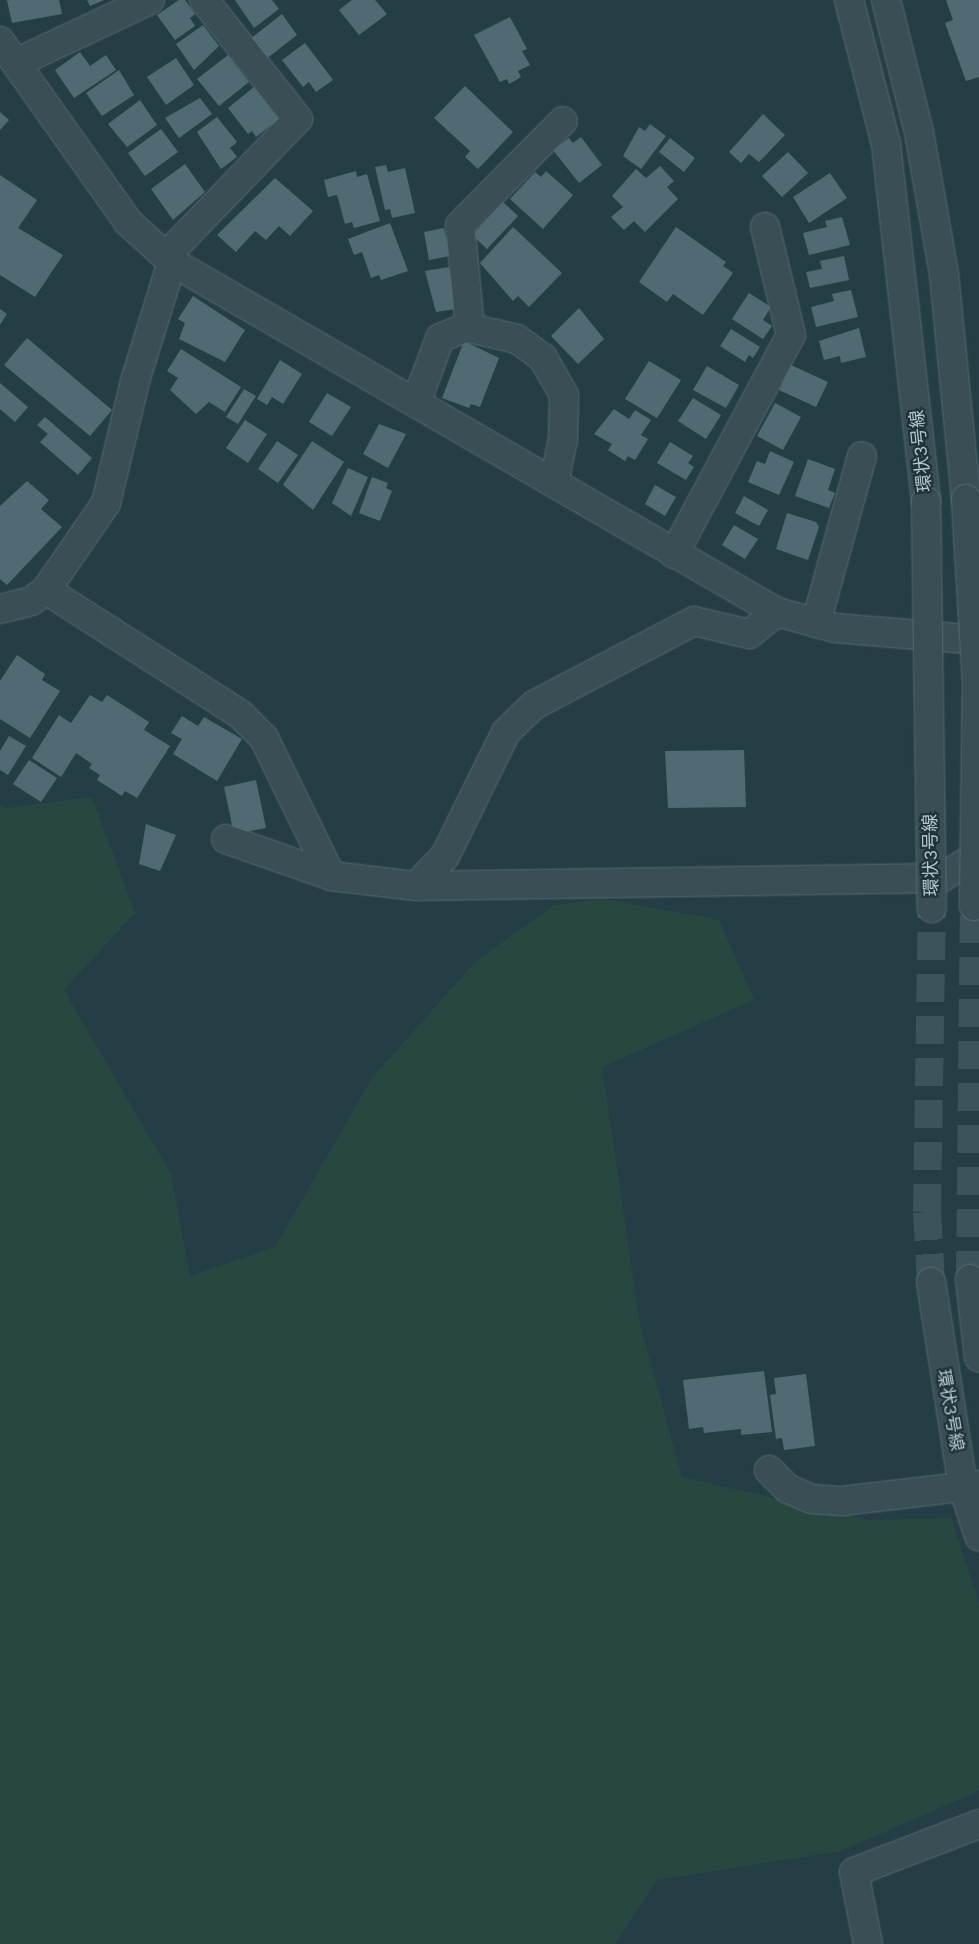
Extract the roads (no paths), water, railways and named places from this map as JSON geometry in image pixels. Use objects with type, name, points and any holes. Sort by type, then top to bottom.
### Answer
[{"type":"street","points":[[16,63],[150,0]]},
{"type":"street","points":[[0,609],[31,601],[46,590],[106,503],[134,381],[169,259],[298,118],[204,0]]},
{"type":"street","name":"環状3号線","points":[[849,0],[886,144],[926,501],[932,908]]},
{"type":"street","points":[[886,0],[919,132],[944,274],[966,499],[977,682],[974,906]]},
{"type":"street","points":[[0,41],[128,222],[169,259],[674,554],[777,612],[835,628],[979,640]]},
{"type":"street","points":[[470,326],[460,225],[563,121]]},
{"type":"street","points":[[674,554],[791,335],[766,227]]},
{"type":"street","points":[[416,404],[440,338],[470,326],[517,339],[543,358],[564,395],[563,439],[554,483]]},
{"type":"street","points":[[816,623],[862,456]]},
{"type":"street","points":[[46,590],[246,720],[274,755],[331,876]]},
{"type":"street","points":[[416,886],[446,856],[506,732],[534,706],[694,621],[749,634],[777,612]]},
{"type":"street","points":[[226,839],[292,864],[331,876],[416,886],[941,878],[979,854]]},
{"type":"street","points":[[970,1278],[979,1357]]},
{"type":"street","name":"環状3号線","points":[[931,1282],[979,1536]]},
{"type":"street","points":[[770,1470],[788,1489],[812,1499],[842,1501],[971,1486]]},
{"type":"street","points":[[868,1944],[854,1872],[979,1824]]},
{"type":"tunnel","points":[[970,1279],[974,906]]},
{"type":"tunnel","points":[[931,1282],[927,1212],[932,908]]}]
